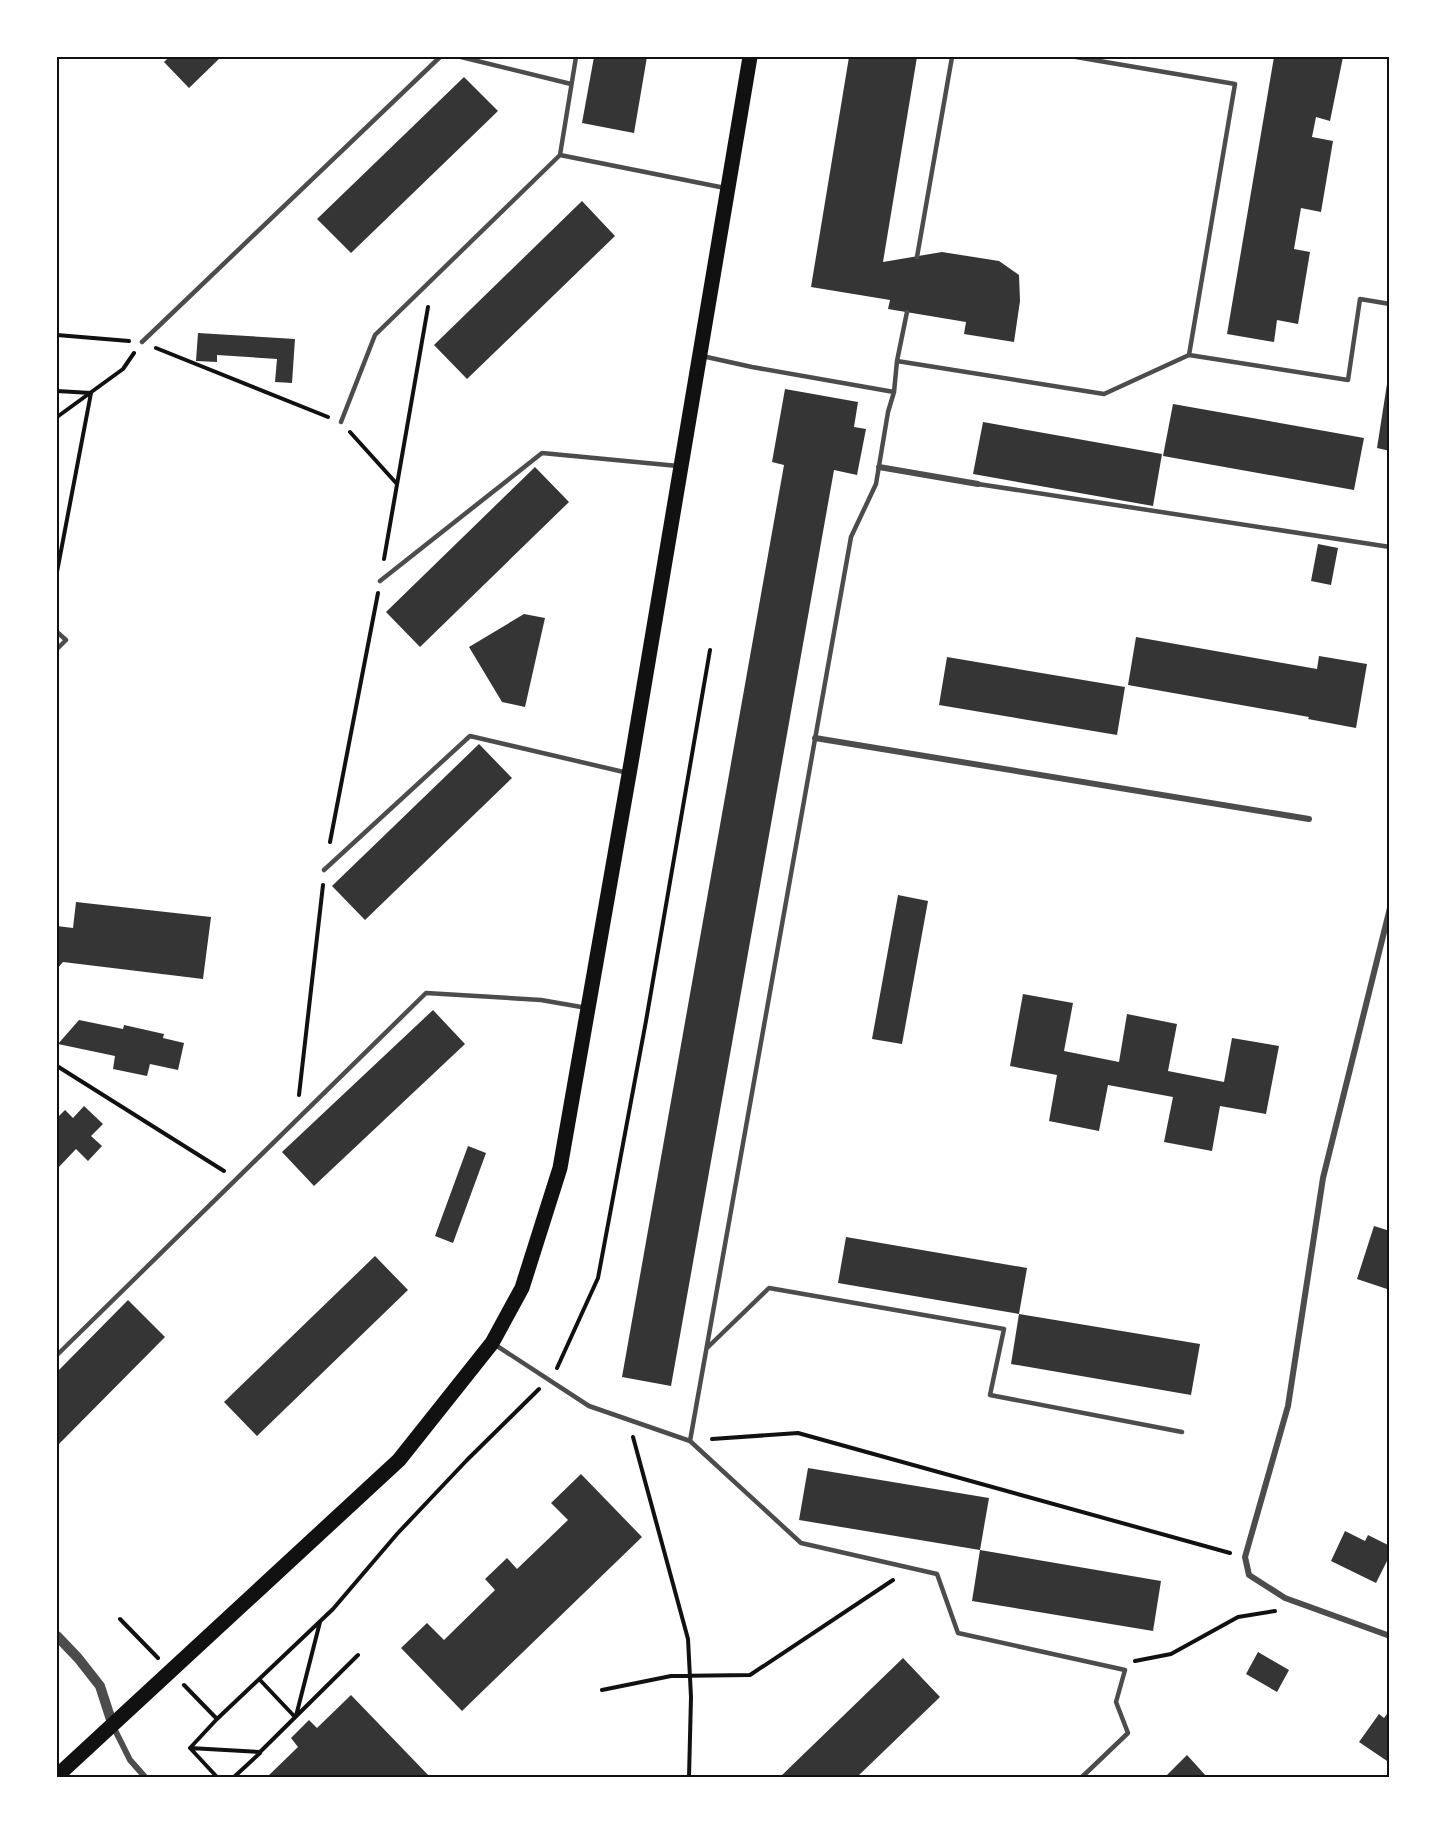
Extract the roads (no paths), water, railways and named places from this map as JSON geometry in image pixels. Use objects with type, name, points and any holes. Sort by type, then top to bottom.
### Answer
[{"type":"main road","points":[[57,1776],[399,1460],[492,1343],[522,1288],[560,1168],[630,773],[750,57]]},
{"type":"street","points":[[879,467],[978,484]]},
{"type":"street","points":[[815,738],[1309,819]]},
{"type":"street","points":[[1390,908],[1323,1178],[1288,1406],[1245,1557],[1250,1575],[1285,1598],[1390,1636]]},
{"type":"street","points":[[57,1636],[100,1686],[113,1726],[130,1760],[145,1777]]},
{"type":"lane","points":[[142,342],[440,57]]},
{"type":"lane","points":[[461,57],[572,84]]},
{"type":"lane","points":[[341,422],[375,335],[560,155],[576,57]]},
{"type":"lane","points":[[917,257],[951,57]]},
{"type":"lane","points":[[1076,57],[1235,84],[1190,355]]},
{"type":"lane","points":[[560,155],[728,188]]},
{"type":"lane","points":[[897,361],[1104,394],[1190,355],[1348,380],[1360,299],[1390,304]]},
{"type":"lane","points":[[690,1441],[851,537],[876,484],[907,312]]},
{"type":"lane","points":[[699,355],[752,367],[894,392]]},
{"type":"lane","points":[[380,581],[542,453],[680,466]]},
{"type":"lane","points":[[978,484],[1390,547]]},
{"type":"lane","points":[[57,632],[66,640],[57,649]]},
{"type":"lane","points":[[324,870],[470,736],[630,773]]},
{"type":"lane","points":[[57,1355],[426,993],[541,1000],[588,1008]]},
{"type":"lane","points":[[706,1349],[769,1288],[1004,1329],[990,1395],[1182,1432]]},
{"type":"lane","points":[[492,1343],[589,1406],[690,1441],[801,1543],[937,1575],[958,1633],[1125,1670],[1116,1702],[1128,1733],[1082,1777]]}]
